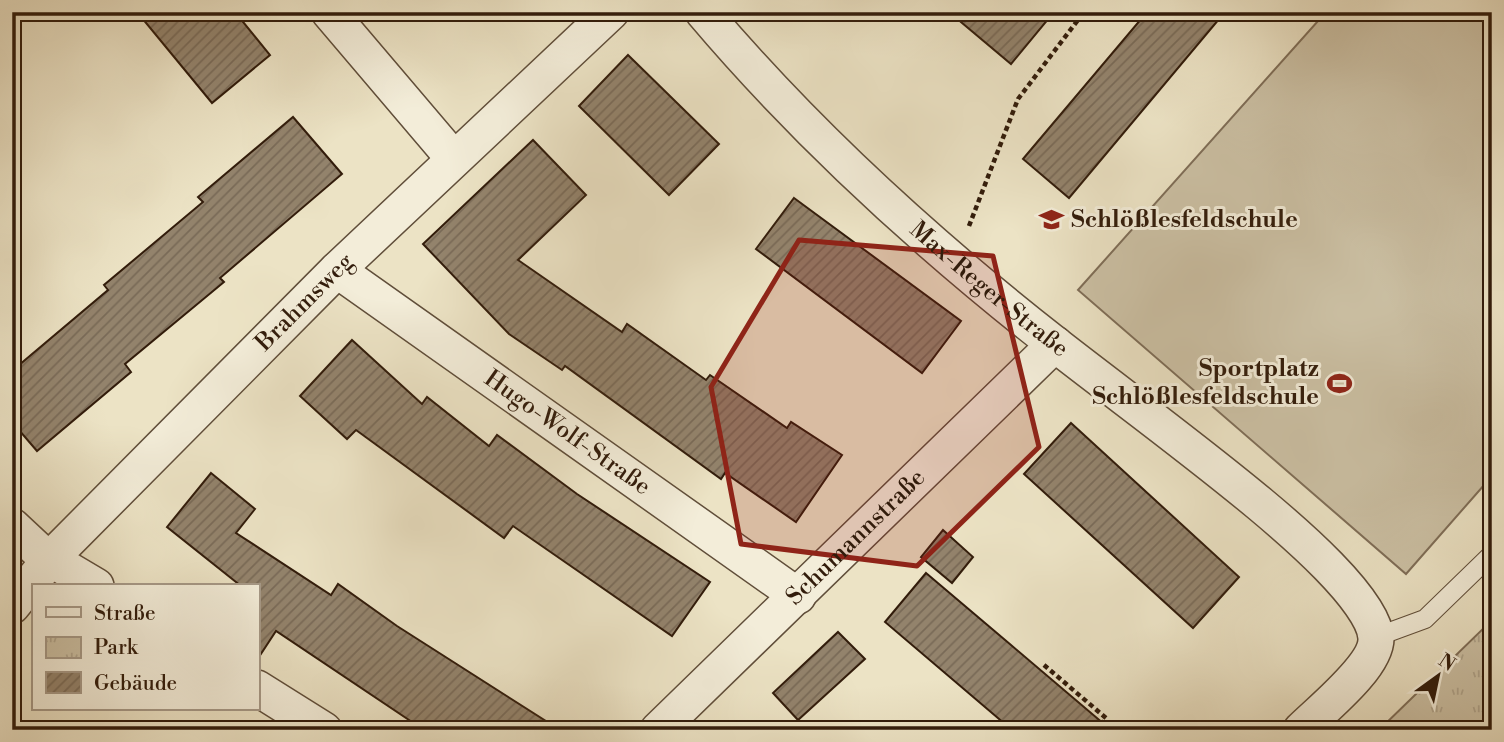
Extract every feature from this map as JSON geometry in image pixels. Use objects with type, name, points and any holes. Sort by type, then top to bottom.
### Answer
[{"type":"street","points":[[329,12],[454,159]]},
{"type":"street","name":"Brahmsweg","points":[[12,606],[51,558],[337,270],[611,12]]},
{"type":"street","name":"Max-Reger-Straße","points":[[702,12],[747,65],[844,166],[955,263],[1055,344],[1216,467],[1301,538],[1364,607],[1376,636]]},
{"type":"street","name":"Hugo-Wolf-Straße","points":[[337,270],[798,596]]},
{"type":"street","name":"Schumannstraße","points":[[658,730],[1055,344]]},
{"type":"street","points":[[12,526],[42,554],[93,584]]},
{"type":"street","points":[[1301,730],[1374,654],[1376,636]]},
{"type":"street","points":[[259,689],[324,730]]},
{"type":"lane","points":[[1376,636],[1424,619],[1492,554]]},
{"type":"path","points":[[955,263],[1018,99],[1084,12]]},
{"type":"path","points":[[1044,665],[1105,718],[1097,730]]},
{"type":"highlighted area","points":[[799,240],[993,256],[1039,447],[917,566],[741,544],[711,387]]},
{"type":"green space","name":"Sportplatz Schlößlesfeldschule","points":[[1326,12],[1492,12],[1492,476],[1406,574],[1078,290]]},
{"type":"green space","points":[[1492,620],[1492,730],[1379,730]]},
{"type":"building","points":[[137,12],[235,12],[270,55],[212,103]]},
{"type":"building","points":[[949,12],[1054,12],[1011,64]]},
{"type":"building","name":"Schlößlesfeldschule","points":[[1147,12],[1225,12],[1069,198],[1023,159]]},
{"type":"building","points":[[628,55],[719,144],[669,195],[579,106]]},
{"type":"building","points":[[293,117],[342,174],[220,278],[224,282],[125,364],[131,372],[37,451],[12,422],[12,371],[108,290],[104,285],[203,202],[198,197]]},
{"type":"building","points":[[533,140],[586,195],[518,260],[622,332],[627,324],[706,380],[710,375],[787,428],[791,422],[842,455],[796,522],[725,473],[721,479],[565,366],[562,370],[509,334],[423,244]]},
{"type":"building","points":[[794,198],[961,321],[922,373],[756,249]]},
{"type":"building","points":[[352,340],[422,404],[427,397],[489,446],[497,435],[577,494],[710,582],[672,636],[513,526],[504,538],[356,430],[347,439],[300,396]]},
{"type":"building","points":[[1071,423],[1239,577],[1193,628],[1024,474]]},
{"type":"building","points":[[211,473],[255,509],[236,533],[331,595],[338,584],[397,626],[560,730],[424,730],[276,631],[259,657],[259,584],[238,584],[167,527]]},
{"type":"building","points":[[943,530],[973,557],[952,583],[921,557]]},
{"type":"building","points":[[926,573],[1111,730],[1012,730],[885,622]]},
{"type":"building","points":[[838,632],[865,659],[798,720],[773,693]]},
{"type":"place","name":"Schlößlesfeldschule","points":[[1051,220]]},
{"type":"place","name":"Sportplatz Schlößlesfeldschule","points":[[1339,383]]}]
